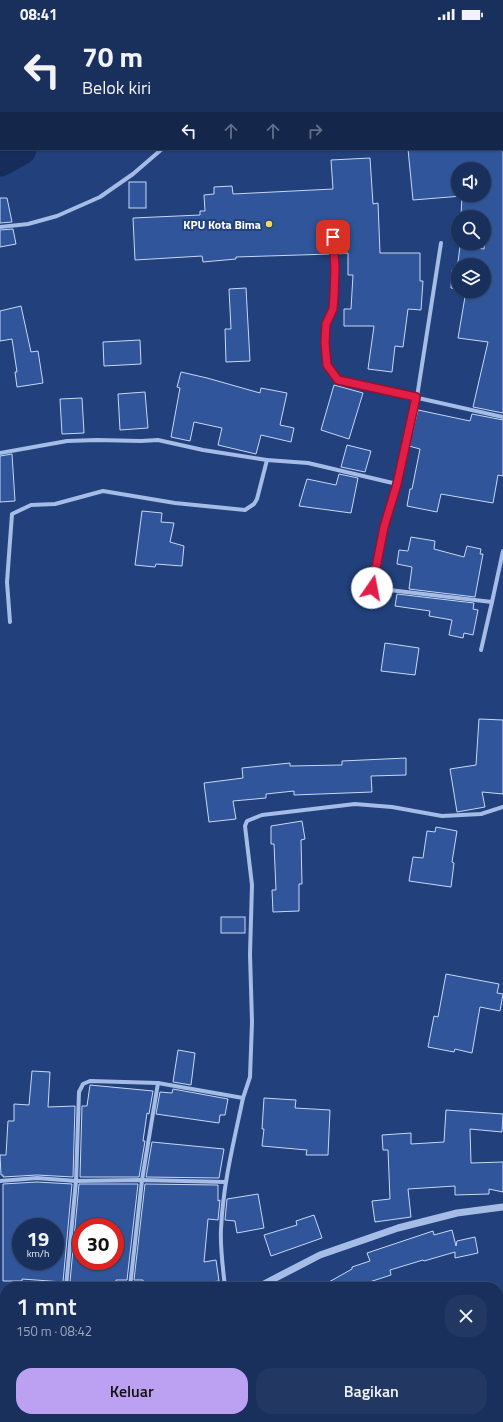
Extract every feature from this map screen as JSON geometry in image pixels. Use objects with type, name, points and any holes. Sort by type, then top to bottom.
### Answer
[{"type":"street","points":[[0,227],[28,224],[57,216],[100,197],[133,174],[161,150]]},
{"type":"street","points":[[333,237],[335,268],[334,296],[333,309],[326,324],[325,343],[327,365],[338,380],[503,417]]},
{"type":"street","points":[[441,243],[416,397],[397,484],[384,527],[372,588],[492,602]]},
{"type":"street","points":[[0,453],[67,441],[158,440],[203,450],[267,460],[308,463],[397,484]]},
{"type":"street","points":[[10,622],[7,582],[12,514],[31,505],[55,504],[103,491],[175,504],[245,510],[254,504],[257,499],[267,460]]},
{"type":"street","points":[[482,650],[503,551]]},
{"type":"street","points":[[225,1282],[221,1229],[225,1182],[243,1098],[250,1077],[252,1022],[250,954],[252,885],[245,826],[248,821],[262,815],[355,804],[392,807],[442,816],[481,814],[503,806]]},
{"type":"street","points":[[66,1282],[76,1181],[79,1092],[83,1084],[90,1081],[158,1083],[243,1098]]},
{"type":"street","points":[[131,1282],[142,1180],[158,1083]]},
{"type":"street","points":[[0,1181],[37,1178],[76,1181],[142,1180],[225,1182]]},
{"type":"street","points":[[268,1282],[320,1255],[398,1228],[457,1212],[503,1207]]},
{"type":"building","points":[[408,150],[503,150],[503,413],[473,407],[488,342],[458,338],[465,298],[491,298],[491,258],[458,258],[460,250],[491,250],[491,210],[461,210],[462,202],[491,202],[491,162],[451,162],[451,197],[413,200]]},
{"type":"building","points":[[370,158],[373,204],[378,203],[380,253],[420,253],[420,281],[423,281],[421,310],[408,309],[403,347],[395,346],[392,372],[368,369],[374,326],[344,326],[344,309],[351,309],[353,275],[348,275],[348,253],[338,254],[336,237],[334,234],[331,234],[330,237],[331,254],[236,257],[236,259],[203,262],[202,256],[135,260],[133,218],[200,215],[200,211],[205,211],[204,195],[214,194],[214,187],[232,186],[233,194],[333,189],[331,160]]},
{"type":"building","points":[[129,182],[146,182],[146,208],[129,208]]},
{"type":"building","points":[[0,198],[7,198],[12,222],[0,223]]},
{"type":"building","points":[[13,229],[16,244],[0,247],[0,230]]},
{"type":"building","points":[[246,288],[250,361],[226,362],[225,329],[231,329],[229,289]]},
{"type":"building","points":[[21,306],[31,352],[38,351],[43,383],[17,387],[15,372],[17,372],[12,339],[0,341],[0,311]]},
{"type":"building","points":[[140,340],[141,364],[104,366],[103,342]]},
{"type":"building","points":[[181,372],[260,393],[261,388],[287,393],[280,425],[294,428],[291,442],[261,435],[256,454],[218,445],[222,428],[194,422],[190,441],[171,437],[180,388],[177,387]]},
{"type":"building","points":[[334,385],[363,393],[349,439],[321,430]]},
{"type":"building","points":[[145,392],[148,428],[120,430],[118,394]]},
{"type":"building","points":[[82,398],[84,433],[62,434],[60,399]]},
{"type":"building","points":[[418,410],[470,421],[472,414],[503,420],[503,476],[498,475],[493,503],[441,494],[437,512],[407,506],[420,449],[409,446]]},
{"type":"building","points":[[347,445],[371,451],[365,472],[341,467]]},
{"type":"building","points":[[12,454],[15,501],[0,502],[0,456]]},
{"type":"building","points":[[339,474],[358,478],[351,513],[299,506],[307,479],[336,485]]},
{"type":"building","points":[[142,511],[162,513],[161,522],[174,523],[170,542],[184,546],[182,566],[156,564],[155,567],[135,565]]},
{"type":"building","points":[[411,537],[435,541],[434,549],[464,557],[467,546],[481,549],[480,554],[483,554],[475,597],[409,589],[412,567],[397,564],[399,550],[408,551]]},
{"type":"building","points":[[397,594],[474,603],[473,609],[478,610],[473,635],[464,633],[463,638],[449,635],[452,620],[429,616],[430,611],[395,606]]},
{"type":"building","points":[[385,643],[419,648],[415,675],[381,671]]},
{"type":"building","points":[[479,719],[503,720],[503,794],[482,792],[485,807],[457,812],[450,769],[476,765]]},
{"type":"building","points":[[406,758],[406,775],[371,776],[372,792],[294,795],[294,791],[266,794],[266,798],[233,801],[236,819],[209,822],[204,783],[243,778],[242,768],[290,763],[290,766],[342,765],[342,761]]},
{"type":"building","points":[[302,821],[305,839],[301,840],[302,884],[299,884],[299,911],[273,912],[272,890],[276,890],[274,844],[271,844],[271,826]]},
{"type":"building","points":[[436,827],[457,831],[452,862],[454,863],[451,887],[409,881],[413,857],[423,858],[427,831],[435,832]]},
{"type":"building","points":[[221,917],[245,917],[245,933],[221,933]]},
{"type":"building","points":[[446,974],[499,984],[497,993],[503,994],[500,1011],[480,1007],[472,1053],[455,1049],[454,1052],[428,1047],[434,1016],[438,1017]]},
{"type":"building","points":[[178,1050],[195,1053],[191,1085],[173,1082]]},
{"type":"building","points":[[32,1071],[50,1072],[48,1107],[75,1106],[73,1177],[37,1175],[3,1177],[3,1175],[1,1175],[0,1155],[6,1155],[8,1121],[14,1121],[14,1104],[29,1105]]},
{"type":"building","points":[[90,1085],[153,1091],[149,1114],[147,1113],[143,1141],[145,1141],[139,1177],[80,1177],[82,1106],[87,1106]]},
{"type":"building","points":[[173,1089],[228,1099],[225,1115],[220,1115],[219,1123],[156,1114],[160,1092],[172,1093]]},
{"type":"building","points":[[264,1098],[296,1100],[295,1108],[330,1110],[328,1155],[306,1155],[307,1150],[262,1146],[264,1129],[262,1129]]},
{"type":"building","points":[[446,1110],[503,1114],[502,1132],[470,1129],[471,1163],[503,1162],[503,1192],[489,1189],[489,1194],[455,1195],[455,1186],[408,1189],[411,1217],[375,1222],[372,1201],[390,1199],[388,1150],[383,1150],[382,1135],[411,1133],[411,1144],[444,1142]]},
{"type":"building","points":[[152,1142],[224,1149],[219,1178],[146,1177]]},
{"type":"building","points":[[37,1182],[72,1184],[63,1282],[22,1279],[22,1281],[3,1281],[3,1184]]},
{"type":"building","points":[[79,1184],[138,1184],[127,1280],[116,1280],[116,1282],[70,1282],[72,1260],[72,1270],[124,1270],[124,1218],[76,1218]]},
{"type":"building","points":[[145,1184],[218,1185],[218,1201],[220,1200],[218,1220],[208,1219],[204,1262],[216,1260],[219,1281],[143,1282],[143,1280],[134,1280]]},
{"type":"building","points":[[258,1194],[264,1228],[237,1233],[235,1221],[225,1220],[227,1199]]},
{"type":"building","points":[[314,1215],[322,1238],[271,1256],[264,1235],[297,1225],[296,1221]]},
{"type":"building","points":[[452,1230],[456,1246],[457,1241],[475,1237],[478,1253],[455,1258],[455,1252],[424,1261],[423,1260],[390,1270],[391,1275],[369,1282],[329,1282],[352,1269],[352,1267],[370,1261],[367,1253],[433,1231],[434,1235]]},
{"type":"waterway","points":[[0,160],[18,150]]},
{"type":"place","name":"KPU Kota Bima","points":[[269,224]]},
{"type":"route","points":[[333,237],[335,268],[334,296],[333,309],[326,324],[325,343],[327,365],[338,380],[416,397],[397,484],[384,527],[372,588]]}]
